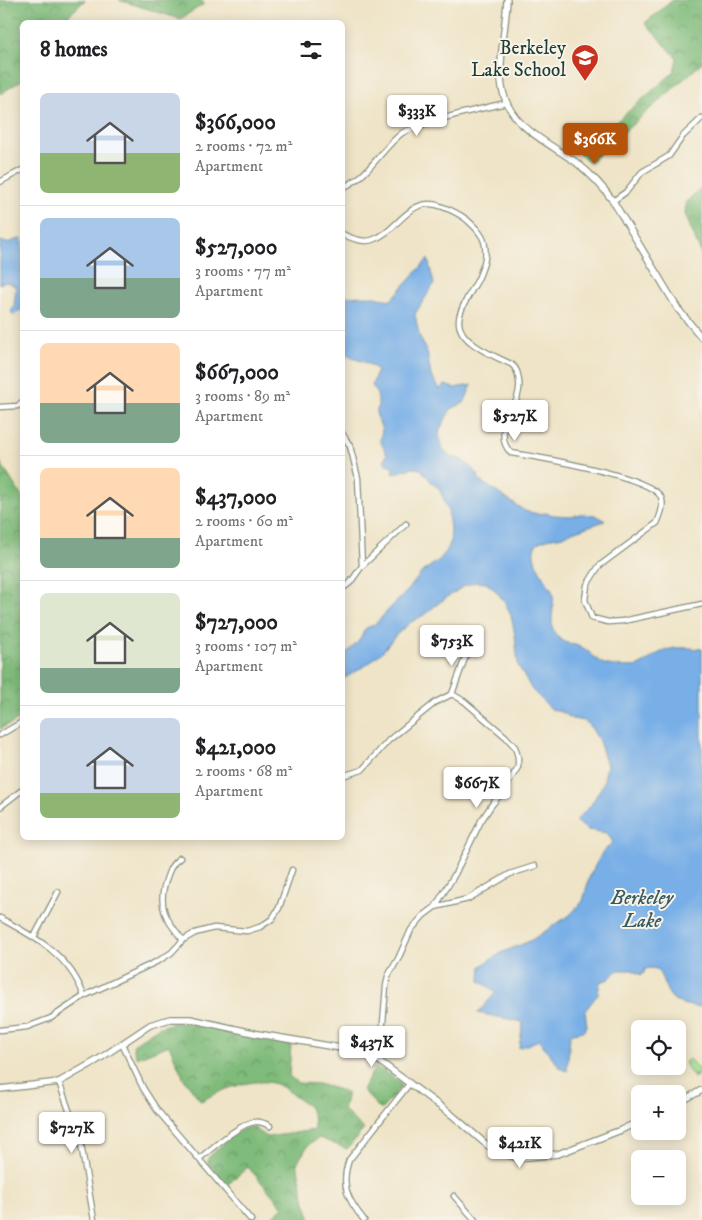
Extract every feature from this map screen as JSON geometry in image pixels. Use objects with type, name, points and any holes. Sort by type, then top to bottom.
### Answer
[{"type":"street","points":[[507,0],[500,69],[506,103],[512,114],[544,142],[591,174],[613,201],[678,309],[702,338]]},
{"type":"street","points":[[345,187],[368,172],[403,132],[440,117],[506,103]]},
{"type":"street","points":[[613,201],[626,192],[642,172],[669,156],[680,140],[702,118]]},
{"type":"street","points":[[0,182],[20,171]]},
{"type":"street","points":[[345,235],[356,240],[371,240],[387,232],[410,210],[421,205],[435,204],[462,216],[476,227],[485,241],[486,256],[483,268],[458,320],[461,331],[466,338],[476,346],[511,364],[515,367],[518,374],[520,387],[518,398],[503,432],[505,447],[511,453],[604,472],[649,488],[660,496],[662,500],[657,523],[599,566],[587,585],[584,600],[592,618],[608,622],[623,621],[702,604]]},
{"type":"street","points":[[0,407],[18,406],[20,404]]},
{"type":"street","points":[[345,438],[350,446],[358,478],[362,566]]},
{"type":"street","points":[[345,587],[362,566],[406,524]]},
{"type":"street","points":[[345,775],[362,770],[389,740],[436,702],[452,694],[469,647]]},
{"type":"street","points":[[375,1058],[382,1036],[388,976],[398,960],[410,930],[434,907],[454,874],[481,821],[518,767],[515,747],[506,737],[452,694]]},
{"type":"street","points":[[0,735],[20,723]]},
{"type":"street","points":[[0,808],[20,792]]},
{"type":"street","points":[[180,858],[170,868],[162,894],[164,913],[183,940]]},
{"type":"street","points":[[434,907],[468,899],[510,874],[535,866]]},
{"type":"street","points":[[0,1030],[27,1027],[51,1018],[84,996],[172,953],[183,940],[195,933],[214,928],[247,931],[260,927],[272,919],[279,908],[292,870]]},
{"type":"street","points":[[34,937],[58,892]]},
{"type":"street","points":[[0,918],[34,937],[62,958],[84,996]]},
{"type":"street","points":[[0,1089],[59,1082],[122,1044],[150,1024],[170,1019],[190,1019],[258,1034],[341,1048],[375,1058],[452,1115],[487,1145],[500,1153],[520,1158],[558,1154],[631,1125]]},
{"type":"street","points":[[122,1044],[142,1088],[157,1110],[251,1220]]},
{"type":"street","points":[[59,1082],[81,1144],[94,1220]]},
{"type":"street","points":[[364,1220],[348,1196],[346,1171],[350,1160],[410,1083]]},
{"type":"street","points":[[686,1099],[702,1090]]},
{"type":"street","points":[[199,1159],[233,1132],[246,1125],[255,1121],[270,1126]]},
{"type":"street","points":[[454,1196],[476,1220]]},
{"type":"green space","points":[[0,0],[85,0],[68,16],[73,20],[20,20],[20,81],[0,94]]},
{"type":"green space","points":[[119,0],[201,0],[204,4],[180,19]]},
{"type":"green space","points":[[673,0],[702,0],[702,63],[590,162],[579,154],[674,72],[677,58],[645,23]]},
{"type":"green space","points":[[702,187],[702,256],[685,214],[686,202]]},
{"type":"green space","points":[[0,462],[20,494],[20,719],[0,729]]},
{"type":"green space","points":[[172,1023],[188,1023],[291,1043],[289,1076],[298,1083],[318,1084],[347,1092],[343,1110],[364,1129],[347,1149],[319,1138],[309,1144],[297,1163],[305,1202],[311,1220],[268,1220],[283,1207],[248,1167],[227,1185],[208,1163],[208,1158],[223,1144],[246,1128],[254,1127],[268,1137],[314,1130],[310,1110],[284,1088],[269,1082],[239,1085],[218,1092],[201,1101],[184,1079],[169,1045],[137,1058],[133,1047],[135,1043],[158,1028]]},
{"type":"green space","points":[[689,1059],[702,1072],[694,1078],[686,1066],[686,1061]]},
{"type":"green space","points":[[376,1066],[401,1083],[401,1087],[381,1110],[362,1090]]},
{"type":"water","points":[[20,239],[20,310],[14,315],[11,312],[14,306],[16,287],[10,283],[3,282],[0,284],[0,241],[7,243]]},
{"type":"water","name":"Berkeley Lake","points":[[428,259],[434,284],[415,314],[419,335],[427,352],[431,376],[440,389],[445,385],[454,388],[472,385],[464,403],[451,409],[440,429],[439,434],[443,450],[450,457],[460,459],[466,463],[478,474],[479,480],[525,511],[538,514],[571,516],[580,514],[595,515],[605,521],[563,536],[544,540],[537,544],[534,549],[536,562],[552,593],[552,624],[556,635],[565,642],[586,650],[604,664],[616,666],[638,666],[661,652],[673,648],[702,649],[702,1006],[686,1005],[674,999],[667,991],[657,969],[645,969],[641,975],[632,970],[618,970],[609,979],[600,982],[598,994],[585,1011],[587,1026],[584,1031],[573,1033],[570,1036],[567,1071],[561,1069],[539,1040],[519,1048],[523,1022],[478,1013],[496,992],[480,981],[481,966],[503,952],[530,941],[570,915],[583,901],[590,875],[602,853],[613,842],[607,833],[588,830],[575,821],[591,805],[603,784],[607,765],[599,741],[585,721],[572,719],[564,713],[551,709],[532,690],[518,665],[511,615],[504,601],[486,583],[476,582],[464,586],[440,602],[397,634],[382,652],[368,664],[345,678],[345,654],[358,642],[366,628],[374,625],[409,589],[422,572],[439,560],[446,552],[451,541],[448,510],[439,488],[433,484],[421,469],[412,468],[393,474],[392,465],[386,464],[384,460],[387,455],[380,440],[382,430],[376,413],[378,398],[372,386],[377,370],[369,364],[345,354],[345,296],[370,296],[391,300]]},
{"type":"place","name":"Berkeley Lake School","points":[[585,82]]}]
